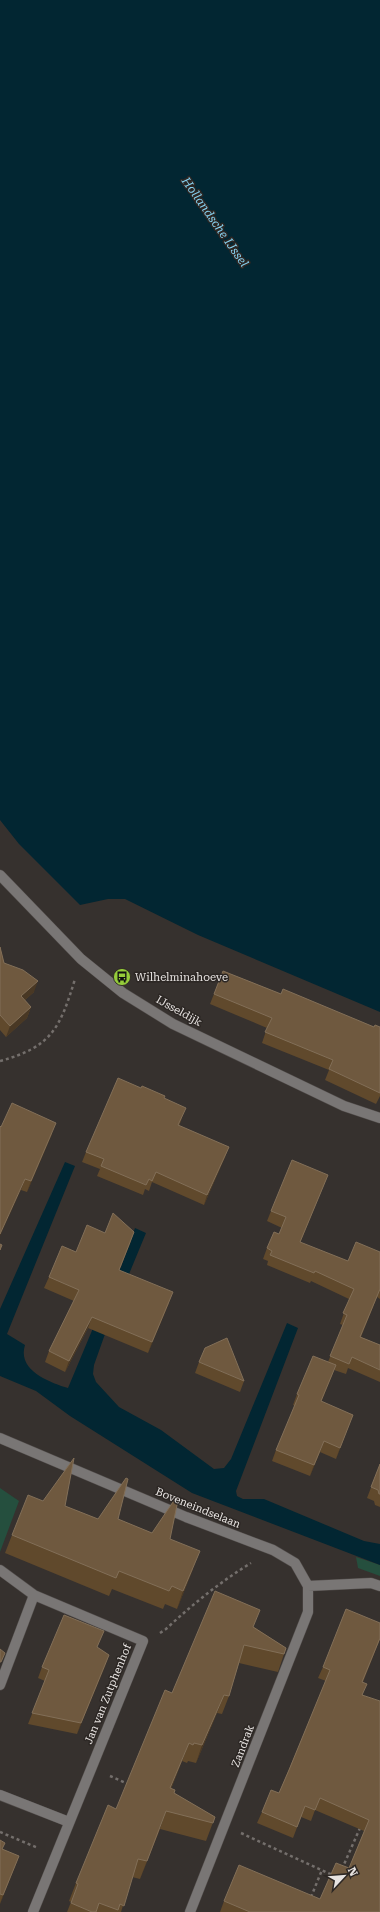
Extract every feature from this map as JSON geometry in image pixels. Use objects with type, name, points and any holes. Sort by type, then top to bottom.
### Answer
[{"type":"street","name":"IJsseldijk","points":[[0,875],[81,959],[123,993],[173,1024],[344,1106],[380,1118]]},
{"type":"street","name":"Boveneindselaan","points":[[0,1438],[186,1517],[272,1550],[295,1563],[308,1586]]},
{"type":"street","name":"Jan van Zutphenhof","points":[[0,1570],[34,1595],[143,1641],[54,1855],[33,1912]]},
{"type":"street","points":[[308,1586],[372,1583],[380,1586]]},
{"type":"street","name":"Zandrak","points":[[190,1912],[308,1612],[308,1586]]},
{"type":"street","points":[[0,1684],[34,1595]]},
{"type":"street","points":[[0,1795],[69,1822]]},
{"type":"path","points":[[0,1061],[30,1052],[51,1036],[65,1011],[81,959]]},
{"type":"path","points":[[143,1641],[166,1629],[199,1598],[229,1576],[272,1550]]},
{"type":"path","points":[[341,1872],[363,1822]]},
{"type":"path","points":[[225,1826],[330,1874],[336,1873]]},
{"type":"path","points":[[0,1832],[54,1855]]},
{"type":"path","points":[[308,1904],[322,1870]]},
{"type":"green space","points":[[0,1488],[19,1501],[0,1552]]},
{"type":"green space","points":[[356,1557],[380,1565],[380,1576],[358,1568]]},
{"type":"water","name":"Hollandsche IJssel","points":[[0,0],[380,0],[380,1012],[198,935],[125,899],[108,899],[80,905],[19,844],[0,820]]},
{"type":"water","points":[[65,1162],[75,1166],[7,1334],[25,1345],[24,1354],[30,1368],[36,1374],[68,1388],[119,1266],[121,1267],[135,1228],[146,1233],[110,1320],[94,1365],[93,1374],[96,1382],[119,1407],[161,1430],[214,1469],[224,1468],[231,1459],[287,1323],[298,1328],[236,1491],[237,1496],[243,1499],[264,1499],[364,1541],[380,1544],[380,1565],[192,1493],[70,1416],[36,1391],[0,1376],[0,1309]]},
{"type":"building","points":[[0,947],[4,963],[23,970],[38,981],[21,996],[31,1007],[10,1026],[0,1015]]},
{"type":"building","points":[[223,971],[281,994],[283,989],[374,1027],[375,1025],[380,1027],[380,1093],[329,1069],[333,1060],[265,1032],[272,1018],[214,994]]},
{"type":"building","points":[[118,1078],[165,1096],[164,1098],[186,1108],[178,1125],[229,1147],[207,1195],[156,1172],[152,1181],[149,1179],[146,1185],[101,1166],[104,1159],[86,1152]]},
{"type":"building","points":[[12,1103],[56,1123],[31,1181],[25,1179],[0,1234],[0,1126],[1,1127]]},
{"type":"building","points":[[292,1160],[328,1175],[300,1242],[348,1261],[356,1242],[380,1252],[380,1289],[360,1337],[380,1345],[380,1370],[352,1357],[349,1364],[330,1356],[347,1315],[343,1313],[354,1289],[315,1271],[314,1273],[270,1255],[272,1251],[267,1248],[274,1232],[279,1234],[286,1217],[271,1211]]},
{"type":"building","points":[[113,1213],[134,1232],[119,1270],[173,1292],[152,1342],[92,1317],[69,1361],[49,1351],[79,1290],[49,1277],[62,1246],[76,1252],[87,1225],[105,1233]]},
{"type":"building","points":[[227,1338],[244,1381],[199,1362],[205,1348]]},
{"type":"building","points":[[313,1356],[336,1365],[321,1401],[353,1415],[340,1448],[324,1441],[314,1465],[276,1450],[299,1395],[297,1394]]},
{"type":"building","points":[[74,1458],[65,1506],[98,1519],[126,1478],[128,1479],[118,1519],[152,1533],[175,1499],[178,1500],[170,1539],[200,1551],[183,1591],[172,1586],[169,1591],[119,1571],[116,1578],[12,1535],[28,1495],[43,1501]]},
{"type":"building","points":[[380,1464],[379,1494],[378,1490],[371,1487]]},
{"type":"building","points":[[215,1591],[260,1610],[253,1627],[286,1648],[284,1654],[244,1645],[229,1696],[224,1695],[202,1745],[194,1743],[193,1745],[189,1743],[170,1788],[175,1790],[174,1793],[215,1817],[213,1823],[166,1811],[147,1861],[138,1859],[124,1906],[120,1904],[118,1910],[99,1903],[96,1912],[92,1912],[71,1903],[78,1884],[76,1883],[108,1805],[116,1809],[165,1690],[172,1693]]},
{"type":"building","points":[[346,1609],[380,1623],[380,1638],[362,1682],[367,1684],[362,1695],[380,1701],[380,1912],[250,1912],[224,1901],[239,1865],[320,1899],[336,1863],[349,1868],[369,1820],[320,1798],[315,1810],[305,1806],[297,1827],[262,1812],[271,1790],[279,1793],[289,1770],[330,1670],[323,1667]]},
{"type":"building","points":[[64,1615],[104,1631],[97,1647],[109,1655],[81,1723],[32,1713],[49,1670],[42,1667]]},
{"type":"building","points":[[0,1649],[5,1653],[1,1662],[0,1662]]},
{"type":"building","points":[[0,1840],[5,1843],[2,1849],[19,1856],[3,1895],[0,1894]]},
{"type":"place","name":"Wilhelminahoeve","points":[[122,977]]}]
